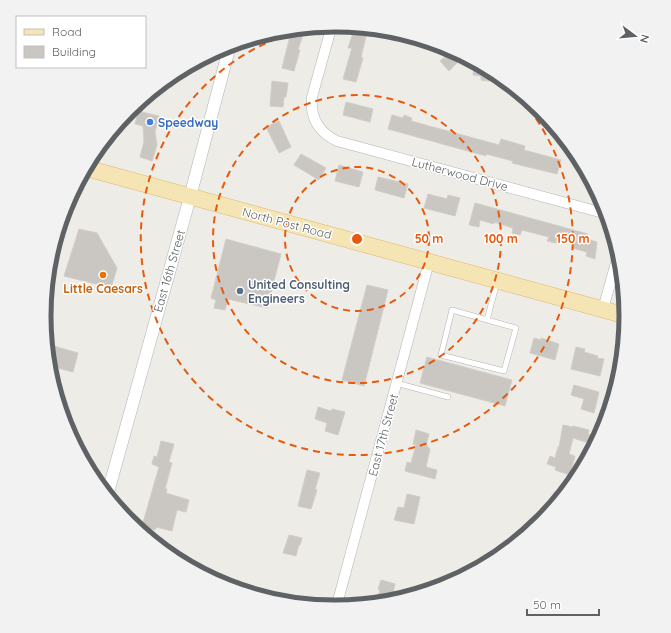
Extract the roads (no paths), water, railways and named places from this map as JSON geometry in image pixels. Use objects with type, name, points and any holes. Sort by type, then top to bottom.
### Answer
[{"type":"main road","name":"North Post Road","points":[[92,170],[620,314]]},
{"type":"street","name":"Lutherwood Drive","points":[[330,32],[312,97],[311,108],[317,125],[327,136],[337,141],[600,212]]},
{"type":"street","name":"East 16th Street","points":[[109,489],[190,197],[228,54]]},
{"type":"street","name":"East 17th Street","points":[[338,601],[429,262]]},
{"type":"street","points":[[603,309],[616,264]]},
{"type":"lane","points":[[487,320],[497,280]]},
{"type":"lane","points":[[452,310],[487,320],[516,328],[504,371],[440,354],[452,310]]},
{"type":"lane","points":[[396,383],[448,397]]},
{"type":"place","name":"Speedway","points":[[150,122]]},
{"type":"place","name":"Little Caesars","points":[[103,275]]},
{"type":"place","name":"United Consulting Engineers","points":[[240,291]]}]
